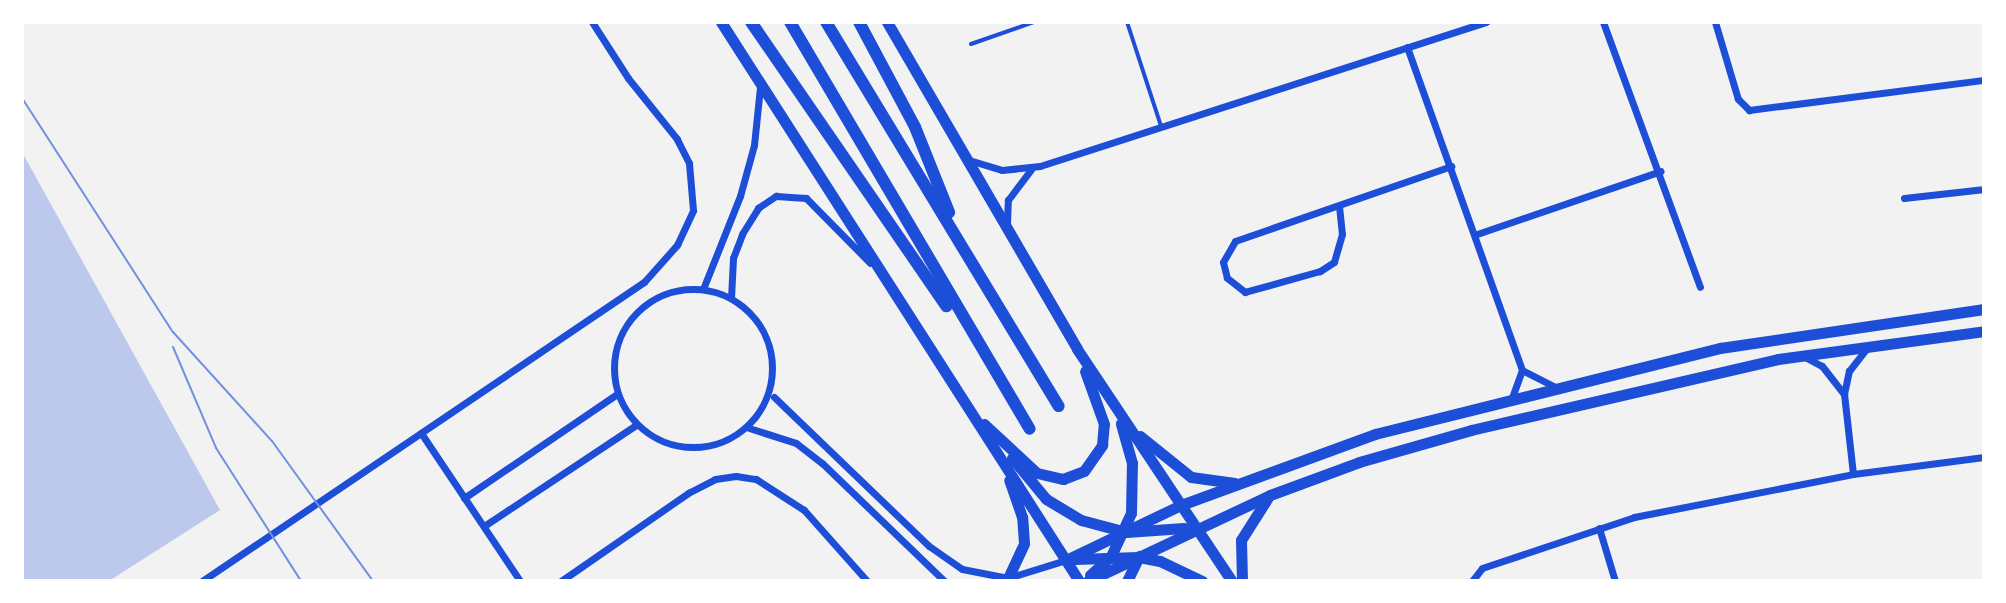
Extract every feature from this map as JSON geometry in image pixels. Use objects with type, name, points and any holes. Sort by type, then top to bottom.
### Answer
[{"type":"highway","points":[[751,22],[1030,429]]},
{"type":"highway","points":[[790,22],[993,373]]},
{"type":"highway","points":[[826,22],[1059,406]]},
{"type":"highway","points":[[859,22],[915,127],[961,245]]},
{"type":"main road","points":[[721,22],[877,270],[1066,560],[1084,581]]},
{"type":"main road","points":[[887,22],[1077,349],[1232,581]]},
{"type":"main road","points":[[1066,560],[1181,505],[1375,434],[1512,397],[1791,334],[1984,309]]},
{"type":"main road","points":[[1084,581],[1139,557],[1195,527],[1359,462],[1560,406],[1801,356],[1984,331]]},
{"type":"main road","points":[[967,406],[1037,473],[1063,479],[1084,471],[1102,445],[1104,424],[1077,349]]},
{"type":"main road","points":[[967,406],[1046,499],[1081,520],[1126,532],[1195,527]]},
{"type":"main road","points":[[1119,415],[1182,472],[1241,483]]},
{"type":"main road","points":[[1084,581],[1111,556],[1126,532],[1132,463],[1119,415]]},
{"type":"main road","points":[[1002,461],[1022,517],[1024,543],[1008,578]]},
{"type":"main road","points":[[1242,581],[1241,540],[1252,516],[1270,495]]},
{"type":"main road","points":[[1127,581],[1139,557],[1181,505]]},
{"type":"main road","points":[[1066,560],[1139,557],[1160,561],[1202,581]]},
{"type":"street","points":[[202,581],[644,282],[664,264],[693,210],[689,163],[677,139],[647,104],[592,22]]},
{"type":"street","points":[[965,158],[1002,170],[1040,166],[1486,22]]},
{"type":"street","points":[[1603,22],[1661,171],[1700,287]]},
{"type":"street","points":[[1715,22],[1738,99],[1749,110],[1984,80]]},
{"type":"street","points":[[1407,47],[1477,234],[1522,370],[1512,397]]},
{"type":"street","points":[[703,289],[746,173],[760,87]]},
{"type":"street","points":[[1009,232],[1007,208],[1014,185],[1040,166]]},
{"type":"street","points":[[1339,206],[1340,250],[1327,267],[1245,292],[1227,278],[1223,262],[1235,241],[1451,166]]},
{"type":"street","points":[[1477,234],[1661,171]]},
{"type":"street","points":[[1904,198],[1984,189]]},
{"type":"street","points":[[731,298],[733,258],[763,202],[790,194],[806,198],[877,270]]},
{"type":"street","points":[[703,289],[731,298],[763,330],[771,351],[768,396],[757,416],[720,443],[698,448],[675,446],[636,425],[617,394],[612,362],[621,331],[652,301],[671,291],[703,289]]},
{"type":"street","points":[[1853,474],[1844,394],[1849,371],[1869,346]]},
{"type":"street","points":[[1801,356],[1822,366],[1844,394]]},
{"type":"street","points":[[1522,370],[1556,387]]},
{"type":"street","points":[[464,498],[617,394]]},
{"type":"street","points":[[774,397],[929,546],[962,569],[1008,578],[1066,560]]},
{"type":"street","points":[[484,526],[636,425]]},
{"type":"street","points":[[749,428],[796,443],[822,463],[944,581]]},
{"type":"street","points":[[421,433],[520,581]]},
{"type":"street","points":[[1472,581],[1482,568],[1634,517],[1853,474],[1984,457]]},
{"type":"street","points":[[561,581],[688,493],[715,479],[736,476],[756,479],[804,510],[867,581]]},
{"type":"street","points":[[1599,528],[1615,581]]},
{"type":"lane","points":[[971,44],[1034,22]]},
{"type":"lane","points":[[1127,22],[1161,127]]},
{"type":"building","points":[[22,152],[220,510],[109,581],[22,581]]},
{"type":"tram line","points":[[22,98],[173,332],[272,441],[373,581]]},
{"type":"tram line","points":[[173,347],[216,448],[301,581]]}]
